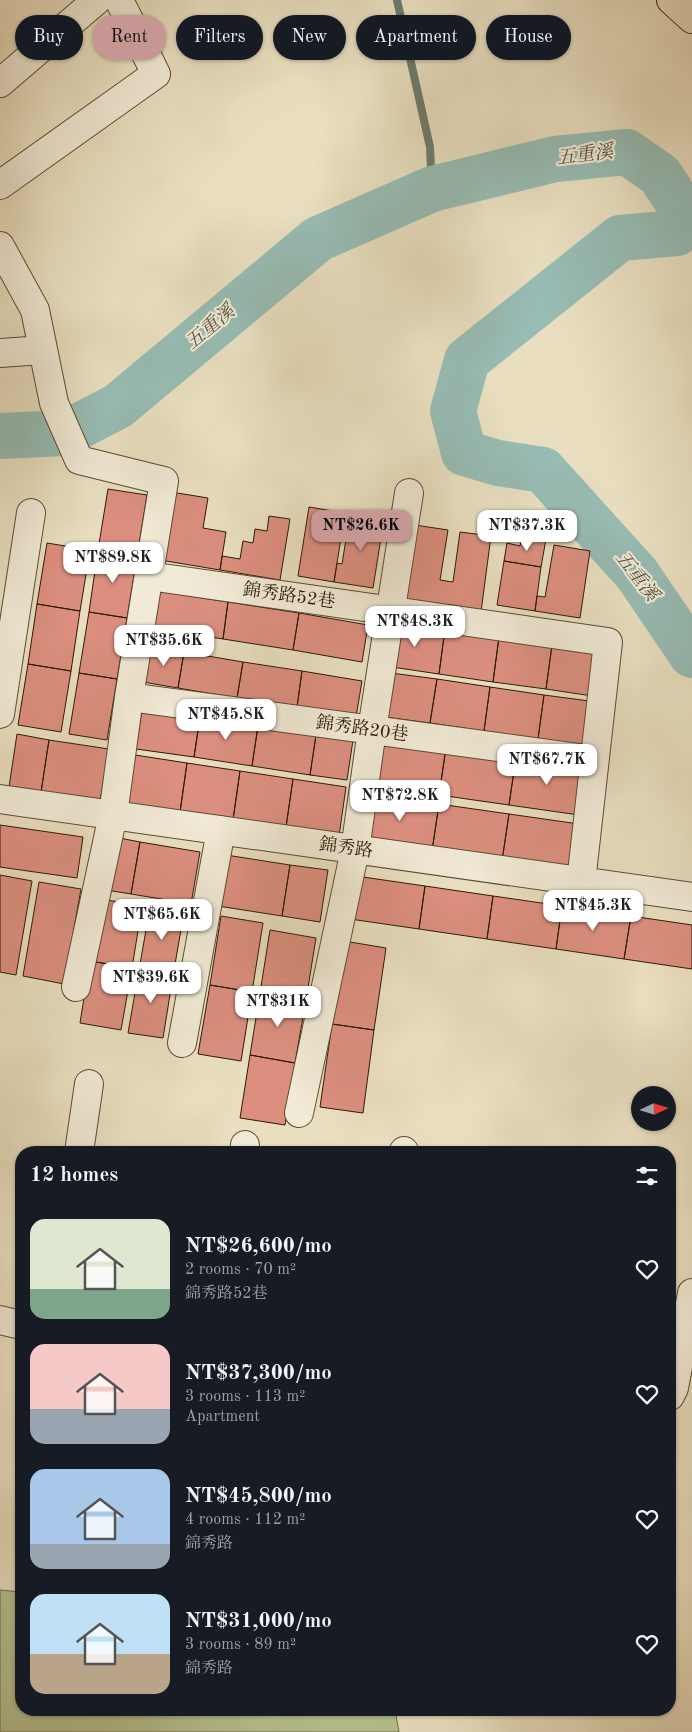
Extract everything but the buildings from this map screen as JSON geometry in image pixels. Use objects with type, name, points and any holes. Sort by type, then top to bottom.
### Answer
[{"type":"main road","points":[[671,0],[692,19]]},
{"type":"street","points":[[0,83],[97,0]]},
{"type":"street","points":[[0,185],[156,74],[119,0]]},
{"type":"street","points":[[0,246],[35,310],[54,403],[79,460],[164,481],[129,697],[113,815],[76,987]]},
{"type":"street","points":[[0,353],[43,350]]},
{"type":"street","points":[[299,1113],[355,850],[409,493]]},
{"type":"street","points":[[0,714],[31,513]]},
{"type":"street","name":"錦秀路52巷","points":[[149,576],[608,642],[594,760]]},
{"type":"street","name":"錦秀路20巷","points":[[129,697],[594,760]]},
{"type":"street","points":[[581,882],[594,760]]},
{"type":"street","name":"錦秀路","points":[[0,799],[692,898]]},
{"type":"street","points":[[182,1043],[221,830]]},
{"type":"street","points":[[80,1146],[89,1084]]},
{"type":"street","points":[[679,1392],[692,1292]]},
{"type":"street","points":[[0,1320],[15,1324]]},
{"type":"green space","points":[[0,1590],[15,1591],[15,1716],[396,1716],[399,1732],[0,1732]]},
{"type":"waterway","points":[[397,0],[430,147],[432,189]]},
{"type":"waterway","name":"五重溪","points":[[0,436],[66,433],[118,406],[318,239],[432,189],[555,159],[627,152],[660,175],[683,210],[677,233],[620,238],[467,360],[453,411],[464,453],[498,463],[543,470],[637,574],[692,655]]}]
